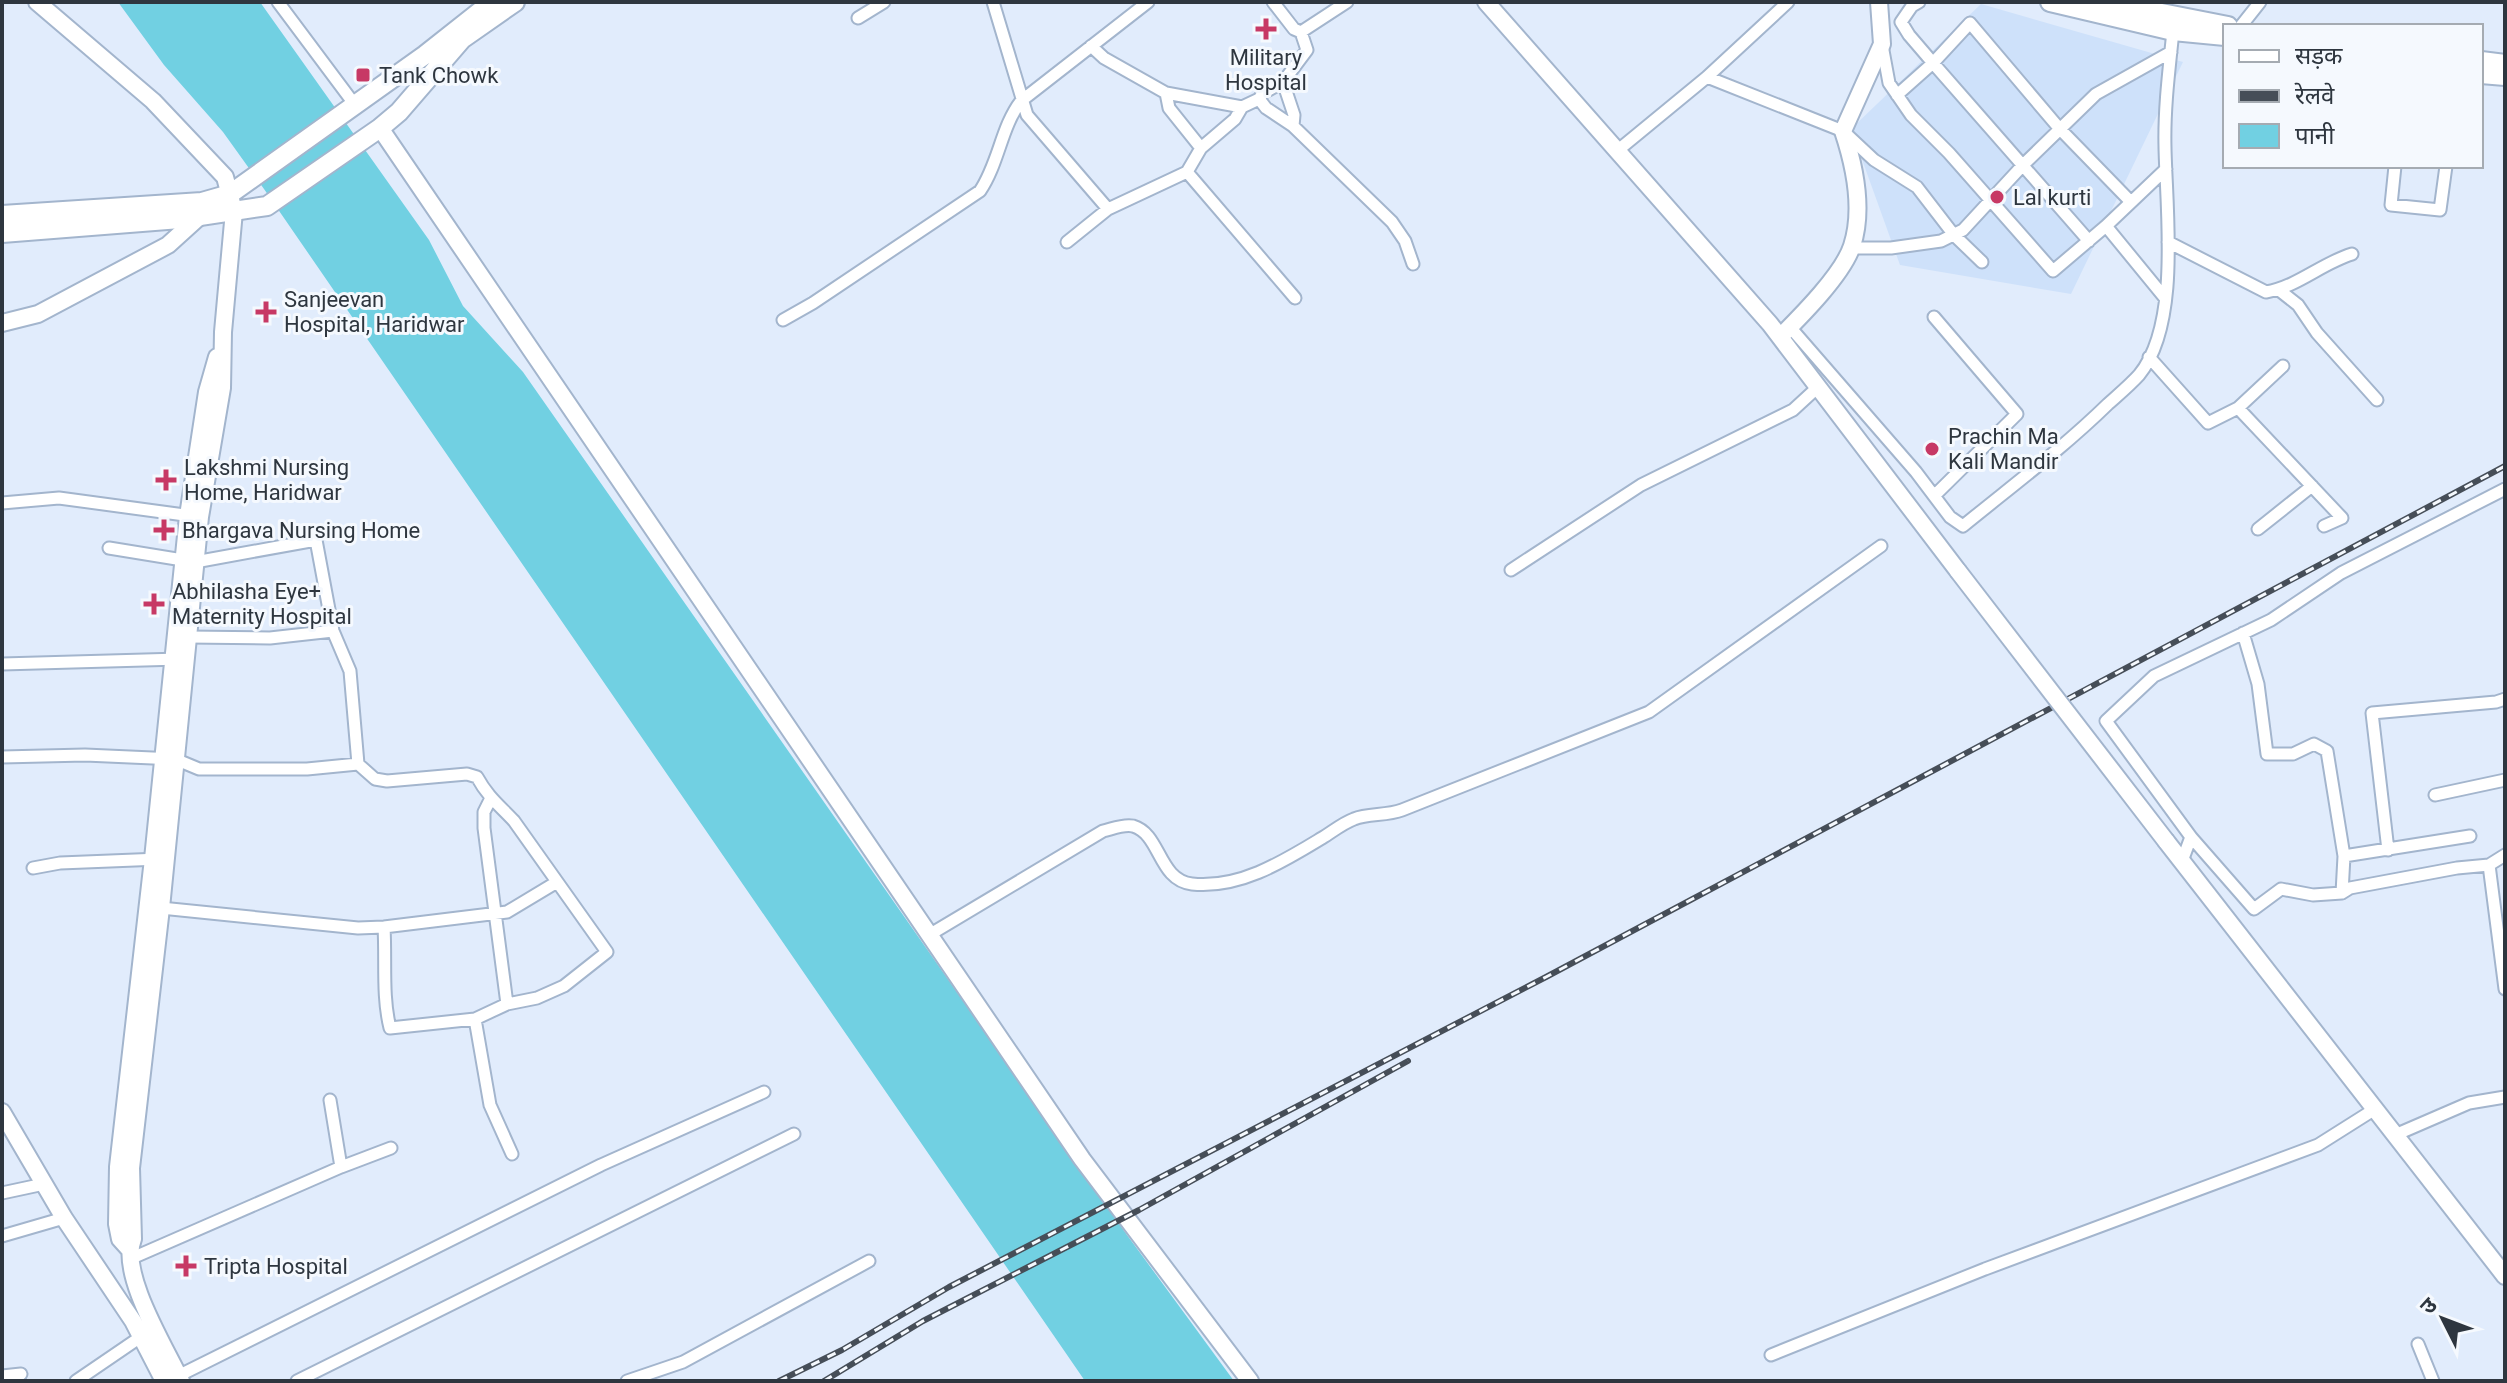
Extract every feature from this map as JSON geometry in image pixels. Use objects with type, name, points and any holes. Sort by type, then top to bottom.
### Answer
[{"type":"main road","points":[[37,2],[153,101],[225,177],[232,203],[222,388],[194,516],[160,859],[118,1167],[117,1224],[120,1239],[173,1380]]},
{"type":"main road","points":[[2,233],[200,216],[232,203],[248,181],[425,55],[492,2]]},
{"type":"main road","points":[[2,215],[202,202],[267,206],[375,132],[399,112],[462,39],[515,2]]},
{"type":"main road","points":[[1486,2],[1617,151],[1785,332],[1818,387],[1958,571],[2505,1276]]},
{"type":"main road","points":[[2050,2],[2173,31],[2223,36]]},
{"type":"main road","points":[[2105,2],[2223,25]]},
{"type":"main road","points":[[1785,332],[1807,310],[1852,248],[1857,217],[1855,165],[1843,131],[1882,44],[1881,9]]},
{"type":"main road","points":[[2483,61],[2505,64]]},
{"type":"main road","points":[[2483,74],[2505,76]]},
{"type":"main road","points":[[375,132],[1082,1159],[1250,1381]]},
{"type":"main road","points":[[2,323],[38,314],[100,282],[168,245],[200,216]]},
{"type":"main road","points":[[179,658],[187,637],[189,561]]},
{"type":"main road","points":[[109,1285],[130,1260],[133,1239],[131,1168],[161,908],[160,859]]},
{"type":"main road","points":[[3,1114],[64,1218],[173,1380]]},
{"type":"street","points":[[278,2],[350,108]]},
{"type":"street","points":[[858,18],[884,2]]},
{"type":"street","points":[[993,2],[1027,115],[1108,209]]},
{"type":"street","points":[[783,320],[980,191],[991,174],[1012,112],[1021,101],[1148,2]]},
{"type":"street","points":[[1067,242],[1108,209],[1187,172],[1201,148],[1235,119],[1242,107],[1283,82],[1307,50],[1301,32],[1294,29],[1273,2]]},
{"type":"street","points":[[1301,32],[1347,2]]},
{"type":"street","points":[[1617,151],[1707,77],[1788,2]]},
{"type":"street","points":[[1919,2],[1912,6],[1901,22],[1909,35],[2089,241]]},
{"type":"street","points":[[2243,24],[2260,2]]},
{"type":"street","points":[[1881,9],[1905,16]]},
{"type":"street","points":[[1897,95],[1933,63],[1970,23],[2059,128],[2131,202]]},
{"type":"street","points":[[1785,332],[1950,517],[1963,526],[2086,426],[2141,373],[2159,337],[2168,242],[2166,96],[2173,31]]},
{"type":"street","points":[[1882,44],[1889,83],[1911,115],[2053,271],[2166,169]]},
{"type":"street","points":[[1091,46],[1104,58],[1166,93],[1242,107]]},
{"type":"street","points":[[1852,248],[1891,248],[1941,241],[1963,230],[2059,128],[2096,94],[2171,52]]},
{"type":"street","points":[[1707,77],[1843,131],[1874,160],[1917,187],[1954,235],[1982,262]]},
{"type":"street","points":[[1283,82],[1294,115],[1293,126]]},
{"type":"street","points":[[1166,93],[1169,108],[1201,148]]},
{"type":"street","points":[[1259,99],[1266,108],[1293,126],[1392,222],[1405,241],[1413,264]]},
{"type":"street","points":[[2395,168],[2391,205],[2440,210],[2446,168]]},
{"type":"street","points":[[1187,172],[1295,298]]},
{"type":"street","points":[[2106,226],[2165,298]]},
{"type":"street","points":[[2168,242],[2266,292],[2279,290],[2331,260],[2352,254]]},
{"type":"street","points":[[2279,290],[2298,305],[2327,345],[2377,400]]},
{"type":"street","points":[[1934,317],[2017,414],[1934,496]]},
{"type":"street","points":[[2149,357],[2208,423],[2238,408],[2283,366]]},
{"type":"street","points":[[1511,570],[1641,485],[1793,410],[1818,387]]},
{"type":"street","points":[[2238,408],[2342,518],[2324,526]]},
{"type":"street","points":[[2258,529],[2312,486]]},
{"type":"street","points":[[2505,489],[2341,573],[2271,620],[2154,676],[2106,721],[2191,837],[2254,909],[2281,889],[2313,895],[2342,893],[2350,888],[2489,865],[2505,855]]},
{"type":"street","points":[[2,503],[59,498],[194,516]]},
{"type":"street","points":[[109,548],[189,561],[316,540],[333,631],[350,671],[358,764],[375,779],[387,781],[467,774],[477,777],[490,800],[500,805],[514,821],[607,952],[564,986],[537,998],[507,1004],[475,1019],[390,1028],[385,1006],[384,927]]},
{"type":"street","points":[[929,935],[1103,831],[1121,826],[1132,826],[1141,831],[1170,873],[1192,884],[1226,881],[1267,870],[1356,818],[1388,815],[1402,810],[1649,712],[1881,546]]},
{"type":"street","points":[[187,637],[270,638],[333,631]]},
{"type":"street","points":[[2243,633],[2258,684],[2267,754],[2293,754],[2314,744],[2327,751],[2344,856],[2342,893]]},
{"type":"street","points":[[2,664],[179,658]]},
{"type":"street","points":[[2388,850],[2372,713],[2505,699]]},
{"type":"street","points":[[2,757],[85,755],[169,759],[199,769],[307,769],[358,764]]},
{"type":"street","points":[[2435,795],[2505,780]]},
{"type":"street","points":[[490,800],[484,812],[484,828],[507,1004]]},
{"type":"street","points":[[2344,856],[2470,836]]},
{"type":"street","points":[[2182,861],[2191,837]]},
{"type":"street","points":[[33,868],[60,863],[160,859]]},
{"type":"street","points":[[2489,865],[2505,989]]},
{"type":"street","points":[[161,908],[358,928],[384,927],[507,912],[557,882]]},
{"type":"street","points":[[475,1019],[490,1105],[512,1154]]},
{"type":"street","points":[[173,1380],[601,1165],[764,1092]]},
{"type":"street","points":[[2395,1135],[2469,1103],[2505,1097]]},
{"type":"street","points":[[330,1100],[341,1167]]},
{"type":"street","points":[[1771,1355],[1985,1269],[2318,1145],[2375,1109]]},
{"type":"street","points":[[297,1381],[794,1134]]},
{"type":"street","points":[[130,1260],[391,1148]]},
{"type":"street","points":[[2,1193],[44,1184]]},
{"type":"street","points":[[2,1236],[64,1218]]},
{"type":"street","points":[[627,1381],[683,1362],[869,1261]]},
{"type":"street","points":[[76,1381],[142,1336]]},
{"type":"street","points":[[2418,1344],[2433,1381]]},
{"type":"street","points":[[2,1376],[21,1374]]},
{"type":"shaded area","name":"Lal kurti","points":[[1981,4],[2183,62],[2071,294],[1900,265],[1851,129]]},
{"type":"water","points":[[118,2],[260,2],[429,240],[463,306],[523,372],[1127,1235],[1234,1381],[1085,1381],[264,189],[223,132],[164,65]]},
{"type":"railway","points":[[779,1381],[842,1350],[949,1287],[1546,977],[2505,466]]},
{"type":"railway","points":[[824,1381],[923,1321],[1139,1210],[1408,1061]]},
{"type":"place","name":"Military Hospital","points":[[1266,29]]},
{"type":"place","name":"Tank Chowk","points":[[363,75]]},
{"type":"place","name":"Lal kurti","points":[[1997,197]]},
{"type":"place","name":"Sanjeevan Hospital, Haridwar","points":[[266,312]]},
{"type":"place","name":"Prachin Ma Kali Mandir","points":[[1932,449]]},
{"type":"place","name":"Lakshmi Nursing Home, Haridwar","points":[[166,480]]},
{"type":"place","name":"Bhargava Nursing Home","points":[[164,530]]},
{"type":"place","name":"Abhilasha Eye+ Maternity Hospital","points":[[154,604]]},
{"type":"place","name":"Tripta Hospital","points":[[186,1266]]}]
